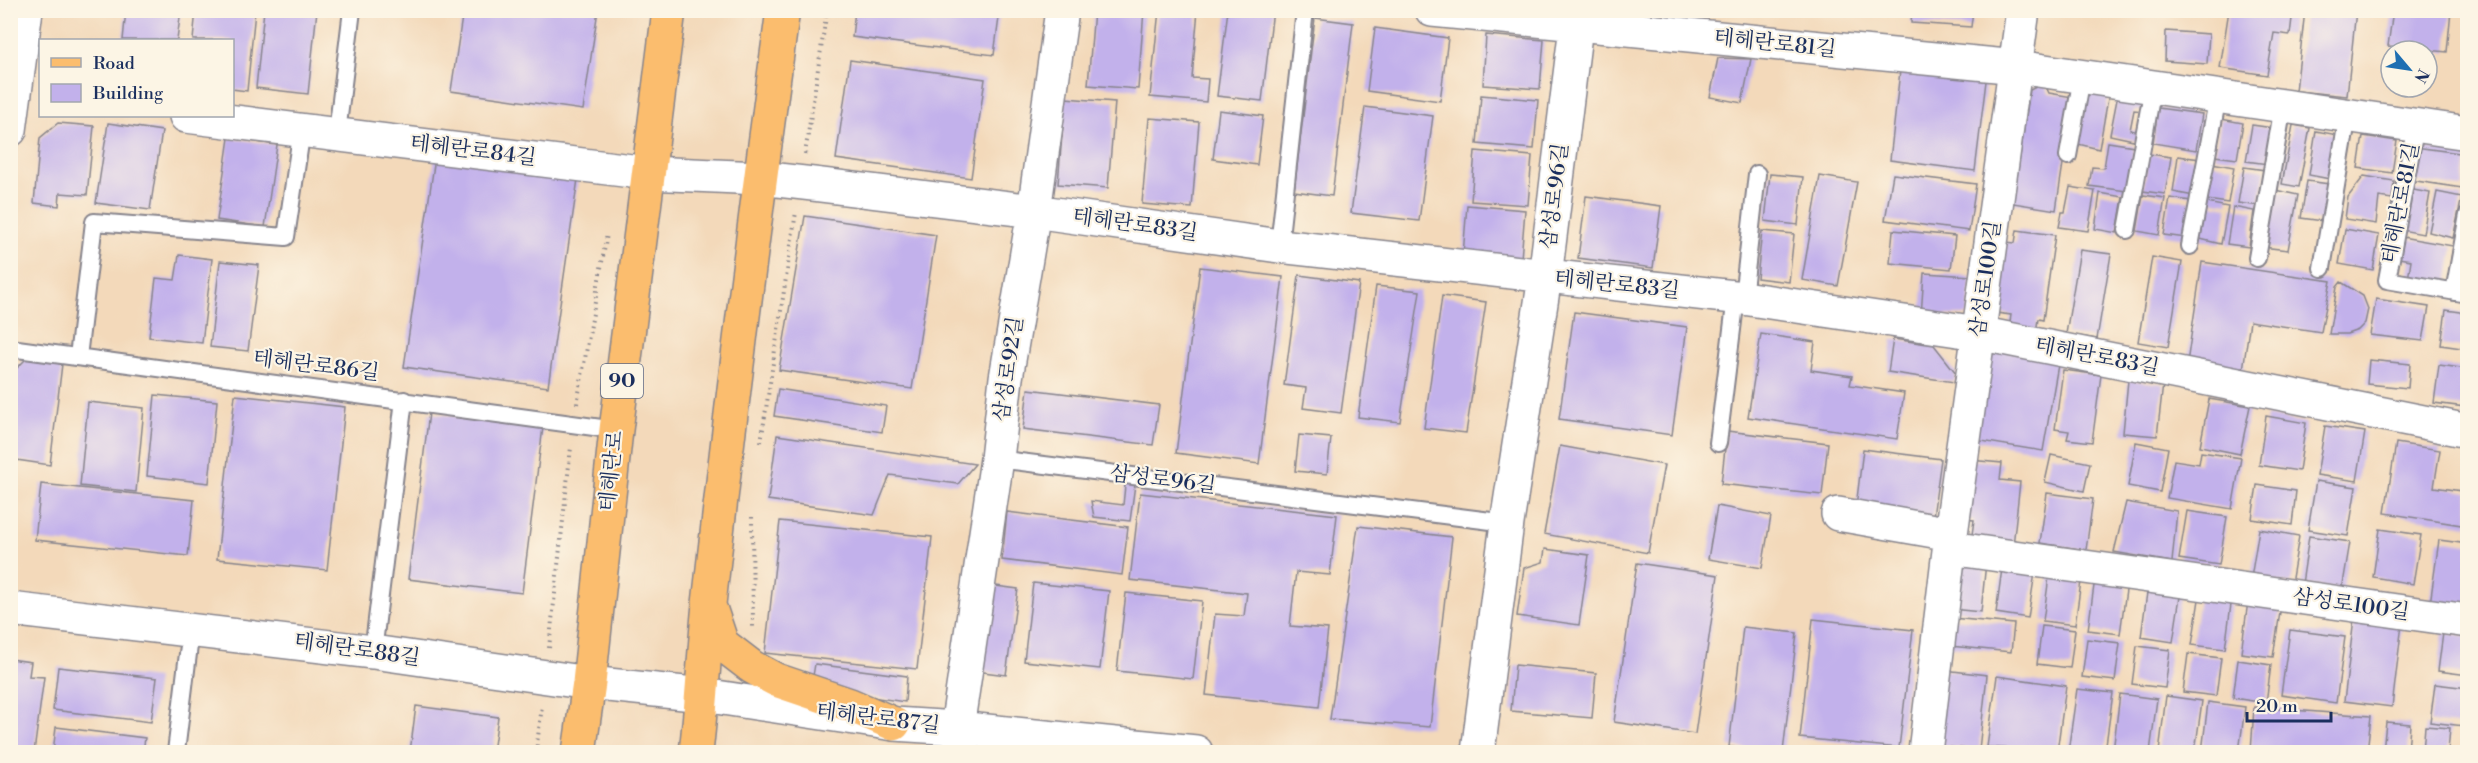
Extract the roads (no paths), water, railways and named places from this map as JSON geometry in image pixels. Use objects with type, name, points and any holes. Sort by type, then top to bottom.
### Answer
[{"type":"main road","name":"테헤란로","points":[[579,753],[589,684],[616,430],[669,10]]},
{"type":"main road","points":[[696,753],[703,695],[709,605],[760,178],[783,10]]},
{"type":"main road","points":[[709,605],[722,644],[752,667],[776,680],[850,705],[894,724]]},
{"type":"street","points":[[10,130],[22,96],[26,10]]},
{"type":"street","name":"삼성로92길","points":[[957,728],[997,459],[1006,378],[1034,211],[1062,10]]},
{"type":"street","name":"테헤란로81길","points":[[1432,10],[1577,17],[2017,67],[2468,133]]},
{"type":"street","name":"삼성로100길","points":[[1925,753],[1978,333],[2017,67],[2023,10]]},
{"type":"street","name":"삼성로96길","points":[[1478,753],[1507,523],[1545,277],[1577,17]]},
{"type":"street","name":"테헤란로84길","points":[[195,117],[337,133],[648,174],[760,178]]},
{"type":"street","name":"테헤란로83길","points":[[760,178],[1034,211],[1279,246],[1739,298],[1978,333],[2468,431]]},
{"type":"street","points":[[1838,514],[1951,541]]},
{"type":"street","name":"삼성로100길","points":[[1951,541],[2468,621]]},
{"type":"street","name":"테헤란로88길","points":[[10,609],[374,652],[589,684],[703,695]]},
{"type":"street","name":"테헤란로87길","points":[[703,695],[894,724],[957,728],[1196,753]]},
{"type":"lane","points":[[337,133],[352,10]]},
{"type":"lane","points":[[1279,246],[1305,10]]},
{"type":"lane","points":[[2068,156],[2082,77]]},
{"type":"lane","points":[[2127,230],[2153,87]]},
{"type":"lane","points":[[2190,246],[2218,96]]},
{"type":"lane","points":[[2257,258],[2283,106]]},
{"type":"lane","points":[[2322,268],[2348,115]]},
{"type":"lane","name":"테헤란로81길","points":[[2416,125],[2387,280],[2461,293]]},
{"type":"lane","points":[[78,357],[94,222],[286,237],[302,129]]},
{"type":"lane","points":[[1718,443],[1757,174]]},
{"type":"lane","points":[[2461,293],[2468,215]]},
{"type":"lane","name":"테헤란로86길","points":[[10,348],[616,430]]},
{"type":"lane","points":[[374,652],[404,400]]},
{"type":"lane","name":"삼성로96길","points":[[997,459],[1507,523]]},
{"type":"lane","points":[[176,753],[191,629]]}]
